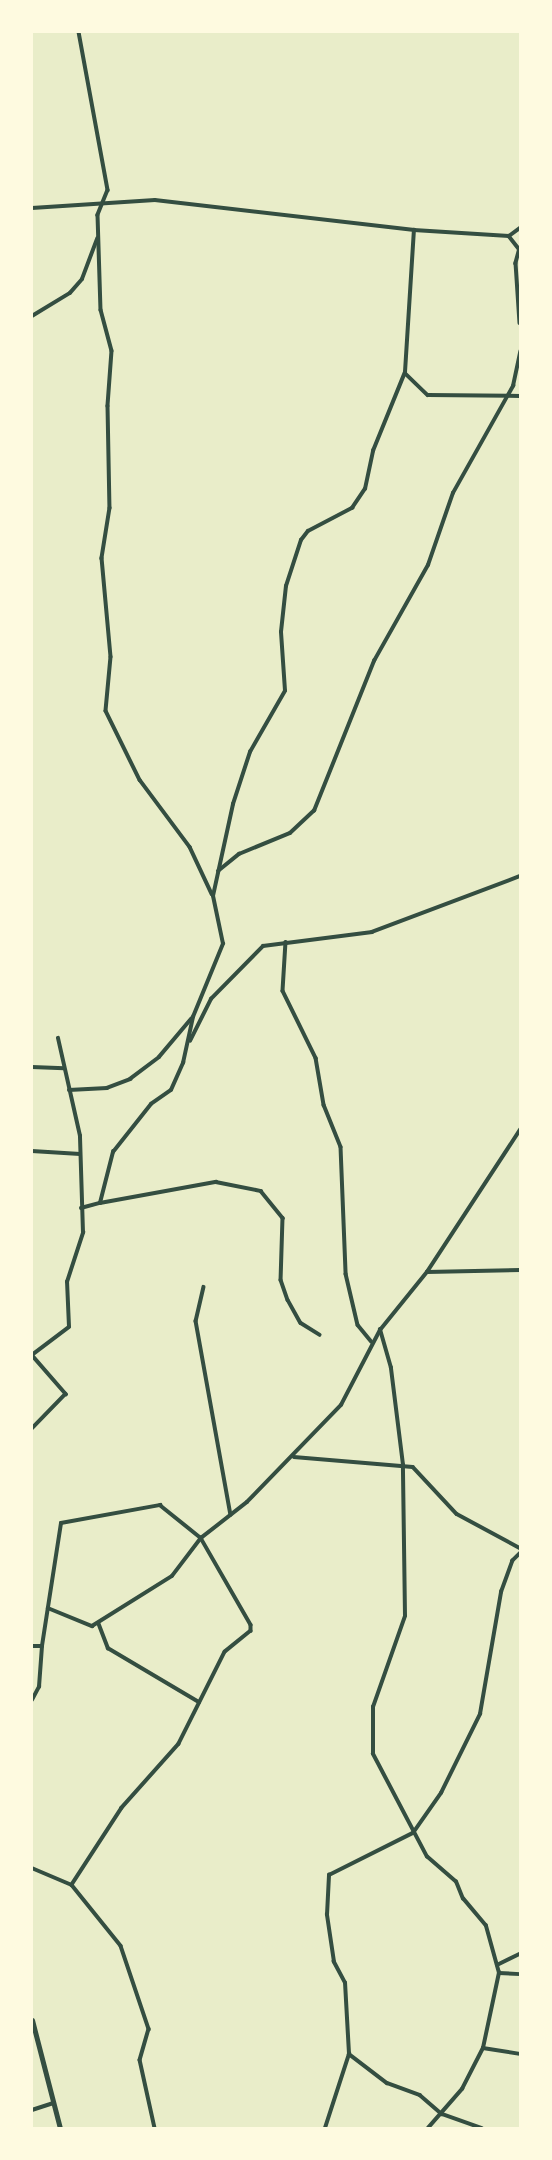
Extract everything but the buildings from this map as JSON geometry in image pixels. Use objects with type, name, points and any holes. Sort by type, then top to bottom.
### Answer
[{"type":"main road","points":[[32,2020],[60,2129]]},
{"type":"street","points":[[79,32],[108,190],[103,201],[99,236],[101,310],[112,351],[108,406],[110,509],[102,558],[111,657],[106,711],[140,780],[190,847],[213,896],[223,944],[193,1017],[188,1044]]},
{"type":"street","points":[[32,208],[103,201],[155,200],[414,230],[509,236],[520,228]]},
{"type":"street","points":[[213,896],[216,872],[250,752],[285,691],[282,621],[286,586],[301,540],[308,531],[352,508],[360,497],[405,372],[414,230]]},
{"type":"street","points":[[32,316],[71,293],[82,279],[99,236]]},
{"type":"street","points":[[509,236],[520,249],[516,263],[520,323]]},
{"type":"street","points":[[216,872],[239,854],[290,833],[314,811],[374,661],[428,565],[453,493],[508,395],[520,352]]},
{"type":"street","points":[[405,372],[416,389],[428,395],[520,396]]},
{"type":"street","points":[[100,1203],[113,1152],[151,1104],[171,1090],[188,1044],[211,999],[263,946],[372,932],[520,876]]},
{"type":"street","points":[[286,942],[283,991],[316,1058],[324,1105],[341,1147],[345,1274],[358,1325],[371,1341]]},
{"type":"street","points":[[68,1090],[107,1088],[130,1079],[159,1057],[193,1017]]},
{"type":"street","points":[[32,1429],[66,1394],[32,1355],[69,1326],[68,1282],[83,1233],[80,1154],[58,1038]]},
{"type":"street","points":[[32,1067],[64,1068]]},
{"type":"street","points":[[48,1608],[84,1624],[99,1623],[172,1576],[201,1538],[231,1515],[294,1457],[349,1394],[371,1341],[427,1272],[520,1130]]},
{"type":"street","points":[[32,1151],[80,1154]]},
{"type":"street","points":[[81,1208],[202,1183],[261,1191],[283,1218],[281,1280],[288,1300],[301,1323],[320,1335]]},
{"type":"street","points":[[427,1272],[520,1270]]},
{"type":"street","points":[[204,1287],[196,1321],[231,1515]]},
{"type":"street","points":[[380,1330],[391,1368],[403,1465],[405,1616],[373,1707],[373,1754],[382,1777],[427,1857],[456,1882],[463,1899],[486,1926],[499,1973],[483,2048],[462,2089],[428,2129]]},
{"type":"street","points":[[294,1457],[413,1467],[457,1514],[520,1550],[512,1561],[501,1592],[480,1714],[456,1768],[413,1833],[329,1875],[327,1915],[334,1962],[345,1983],[349,2054],[325,2129]]},
{"type":"street","points":[[32,1700],[39,1687],[42,1646],[61,1523],[160,1506],[201,1538],[251,1631],[225,1652],[179,1744],[122,1808],[72,1885]]},
{"type":"street","points":[[99,1623],[108,1648],[198,1702]]},
{"type":"street","points":[[32,1646],[42,1646]]},
{"type":"street","points":[[32,1868],[72,1885],[121,1946],[149,2029],[140,2060],[155,2129]]},
{"type":"street","points":[[497,1965],[520,1954]]},
{"type":"street","points":[[499,1973],[520,1974]]},
{"type":"street","points":[[483,2048],[520,2054]]},
{"type":"street","points":[[349,2054],[387,2083],[420,2095],[442,2114],[482,2129]]},
{"type":"street","points":[[32,2110],[54,2103]]}]
